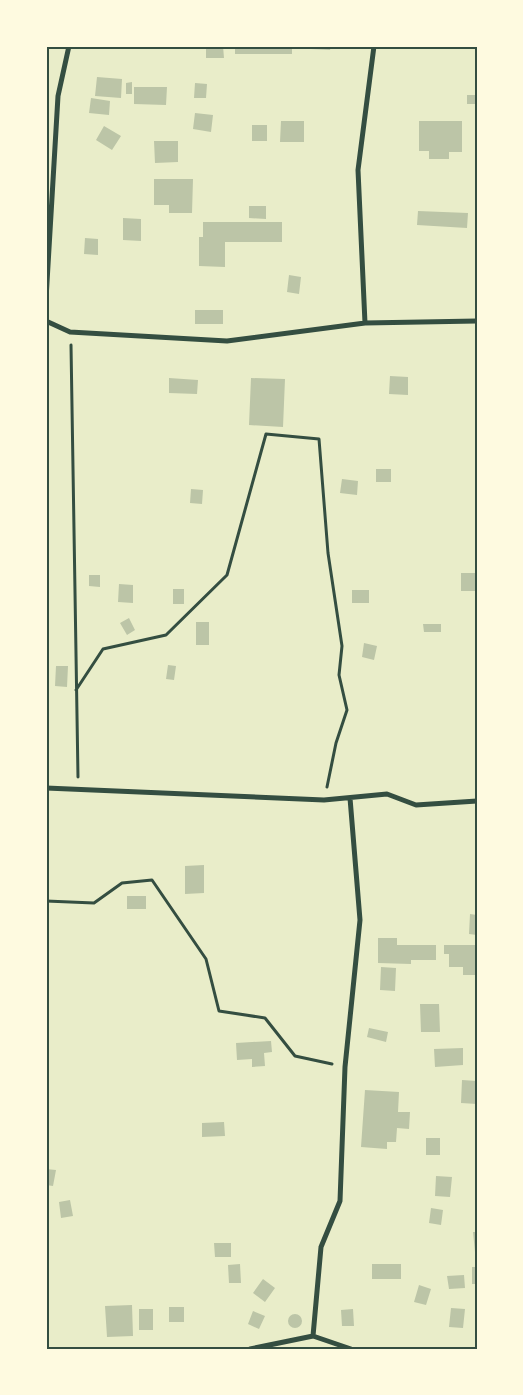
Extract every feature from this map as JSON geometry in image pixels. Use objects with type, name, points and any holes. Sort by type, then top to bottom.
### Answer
[{"type":"street","points":[[46,299],[58,96],[68,46]]},
{"type":"street","points":[[366,323],[358,170],[374,46]]},
{"type":"street","points":[[46,322],[70,332],[227,341],[366,323],[477,321]]},
{"type":"street","points":[[46,788],[324,800],[387,794],[416,805],[477,801]]},
{"type":"street","points":[[313,1336],[321,1247],[340,1201],[345,1067],[360,920],[350,798]]},
{"type":"street","points":[[250,1349],[313,1336],[350,1349]]},
{"type":"path","points":[[70,332],[78,788]]},
{"type":"path","points":[[76,690],[103,649],[166,635],[227,575],[266,434],[319,439],[328,553],[342,646],[339,675],[347,710],[336,743],[324,800]]},
{"type":"path","points":[[46,901],[94,903],[122,883],[152,880],[206,959],[218,1011],[265,1018],[295,1056],[345,1067]]},
{"type":"building","points":[[206,46],[223,46],[224,58],[206,58]]},
{"type":"building","points":[[235,46],[292,46],[292,54],[235,54]]},
{"type":"building","points":[[312,46],[331,46],[330,50],[311,49]]},
{"type":"building","points":[[97,77],[122,79],[121,98],[95,96]]},
{"type":"building","points":[[132,82],[132,94],[126,94],[126,83]]},
{"type":"building","points":[[195,83],[207,84],[206,98],[194,98]]},
{"type":"building","points":[[134,87],[167,87],[166,105],[134,104]]},
{"type":"building","points":[[467,95],[477,95],[477,123],[475,123],[475,104],[467,104]]},
{"type":"building","points":[[91,98],[110,101],[109,115],[89,113]]},
{"type":"building","points":[[195,113],[213,115],[211,132],[193,129]]},
{"type":"building","points":[[281,121],[304,121],[304,142],[280,142]]},
{"type":"building","points":[[419,121],[462,121],[462,152],[449,152],[449,159],[429,159],[429,151],[419,151]]},
{"type":"building","points":[[252,125],[267,125],[267,141],[252,141]]},
{"type":"building","points":[[104,126],[121,136],[112,150],[96,140]]},
{"type":"building","points":[[154,141],[178,141],[178,162],[155,163]]},
{"type":"building","points":[[154,179],[193,179],[192,213],[169,213],[169,205],[154,205]]},
{"type":"building","points":[[249,206],[266,206],[266,219],[249,218]]},
{"type":"building","points":[[418,211],[468,213],[467,228],[417,225]]},
{"type":"building","points":[[123,218],[141,219],[141,241],[123,240]]},
{"type":"building","points":[[203,222],[282,222],[282,242],[225,242],[225,267],[199,266],[199,237],[203,237]]},
{"type":"building","points":[[85,238],[98,239],[98,255],[84,254]]},
{"type":"building","points":[[289,275],[301,277],[299,294],[287,292]]},
{"type":"building","points":[[195,310],[223,310],[223,324],[195,324]]},
{"type":"building","points":[[390,376],[408,377],[408,395],[389,394]]},
{"type":"building","points":[[169,378],[198,380],[197,394],[169,393]]},
{"type":"building","points":[[251,378],[285,379],[283,427],[249,425]]},
{"type":"building","points":[[376,469],[391,469],[391,482],[376,482]]},
{"type":"building","points":[[342,479],[358,481],[357,495],[340,493]]},
{"type":"building","points":[[191,489],[203,490],[202,504],[190,503]]},
{"type":"building","points":[[461,573],[477,573],[477,591],[461,591]]},
{"type":"building","points":[[89,575],[100,575],[100,587],[89,586]]},
{"type":"building","points":[[119,584],[133,585],[133,603],[118,602]]},
{"type":"building","points":[[173,589],[184,589],[184,604],[173,604]]},
{"type":"building","points":[[352,590],[369,590],[369,603],[352,603]]},
{"type":"building","points":[[129,618],[135,630],[127,635],[120,623]]},
{"type":"building","points":[[196,622],[209,622],[209,645],[196,645]]},
{"type":"building","points":[[423,624],[441,624],[441,632],[424,632]]},
{"type":"building","points":[[364,643],[377,646],[374,660],[362,657]]},
{"type":"building","points":[[168,665],[176,666],[174,680],[166,679]]},
{"type":"building","points":[[56,666],[68,666],[67,687],[55,686]]},
{"type":"building","points":[[204,865],[204,893],[185,894],[185,866]]},
{"type":"building","points":[[127,896],[146,896],[146,909],[127,909]]},
{"type":"building","points":[[470,914],[477,915],[477,935],[469,934]]},
{"type":"building","points":[[378,938],[397,938],[397,945],[436,945],[436,960],[411,960],[411,964],[378,963]]},
{"type":"building","points":[[444,945],[477,945],[477,975],[463,975],[463,967],[449,967],[449,954],[444,954]]},
{"type":"building","points":[[381,967],[396,968],[395,991],[380,990]]},
{"type":"building","points":[[420,1004],[439,1004],[440,1032],[421,1032]]},
{"type":"building","points":[[369,1028],[388,1032],[386,1042],[367,1037]]},
{"type":"building","points":[[271,1041],[272,1052],[264,1053],[265,1066],[252,1067],[252,1059],[237,1060],[236,1043]]},
{"type":"building","points":[[463,1048],[463,1065],[435,1067],[434,1049]]},
{"type":"building","points":[[462,1080],[477,1081],[477,1104],[461,1103]]},
{"type":"building","points":[[365,1090],[399,1092],[398,1112],[410,1112],[409,1129],[397,1128],[396,1142],[387,1142],[387,1149],[361,1147]]},
{"type":"building","points":[[224,1122],[225,1136],[202,1137],[202,1123]]},
{"type":"building","points":[[426,1138],[440,1138],[440,1155],[426,1155]]},
{"type":"building","points":[[46,1169],[56,1170],[53,1186],[46,1185]]},
{"type":"building","points":[[436,1176],[452,1177],[450,1197],[435,1196]]},
{"type":"building","points":[[70,1200],[73,1216],[61,1218],[59,1202]]},
{"type":"building","points":[[431,1208],[443,1210],[441,1225],[429,1223]]},
{"type":"building","points":[[473,1232],[477,1232],[477,1251],[475,1252]]},
{"type":"building","points":[[214,1243],[231,1243],[231,1257],[215,1257]]},
{"type":"building","points":[[240,1264],[241,1283],[229,1283],[228,1265]]},
{"type":"building","points":[[372,1264],[401,1264],[401,1279],[372,1279]]},
{"type":"building","points":[[472,1267],[477,1267],[477,1284],[472,1284]]},
{"type":"building","points":[[464,1275],[465,1288],[449,1289],[447,1276]]},
{"type":"building","points":[[263,1279],[275,1288],[265,1302],[253,1293]]},
{"type":"building","points":[[419,1285],[431,1289],[426,1305],[414,1302]]},
{"type":"building","points":[[132,1305],[133,1336],[107,1337],[105,1306]]},
{"type":"building","points":[[169,1307],[184,1307],[184,1322],[169,1322]]},
{"type":"building","points":[[451,1308],[465,1309],[463,1328],[449,1327]]},
{"type":"building","points":[[139,1309],[153,1309],[153,1330],[139,1330]]},
{"type":"building","points":[[353,1309],[354,1326],[342,1326],[341,1310]]},
{"type":"building","points":[[253,1311],[265,1316],[259,1329],[248,1324]]},
{"type":"building","points":[[292,1314],[298,1314],[302,1321],[298,1328],[292,1328],[288,1324],[288,1318]]}]
